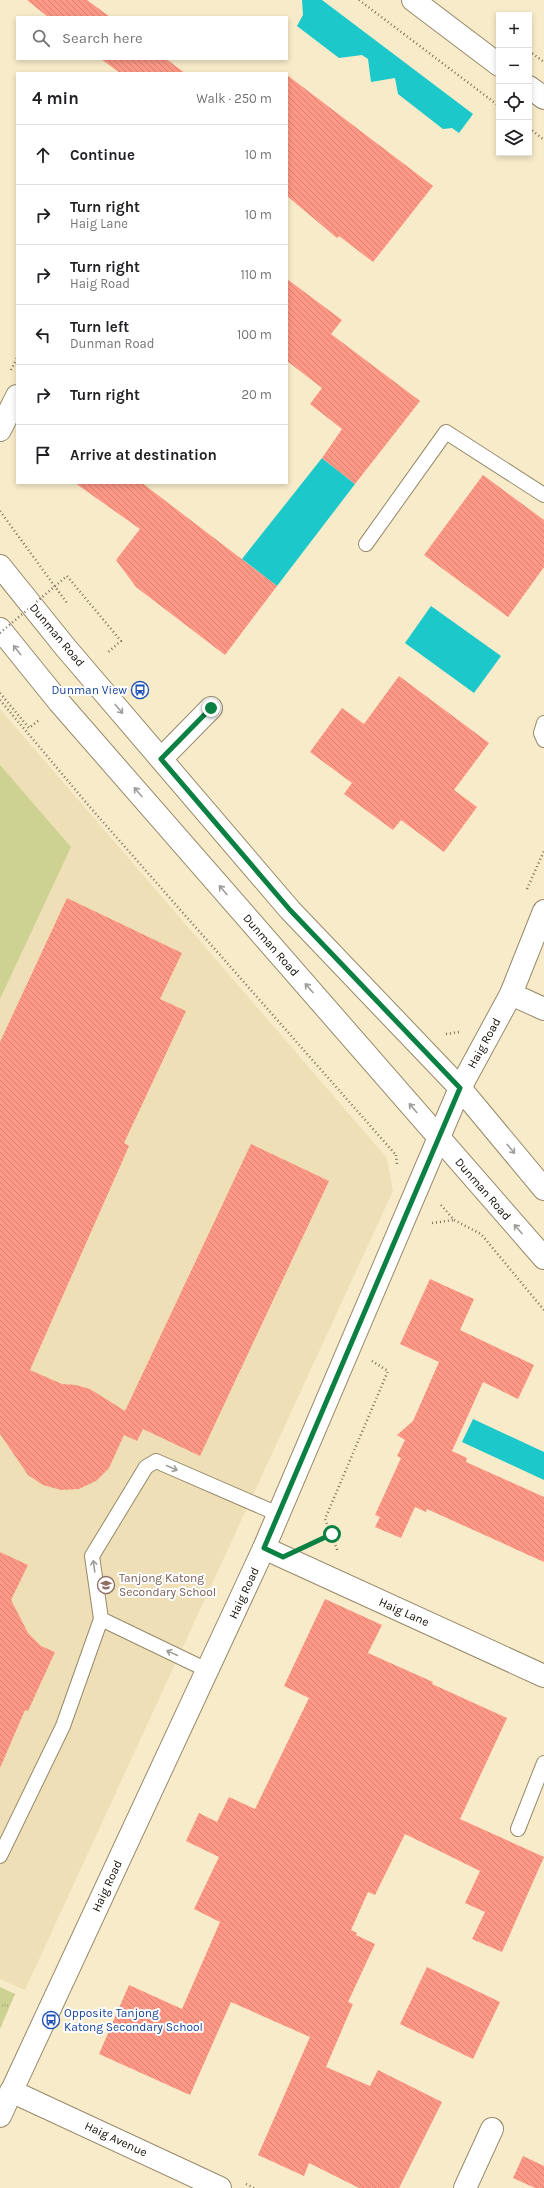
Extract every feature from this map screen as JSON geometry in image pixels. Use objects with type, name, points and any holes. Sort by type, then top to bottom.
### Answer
[{"type":"street","points":[[413,0],[496,63]]},
{"type":"street","points":[[532,89],[544,98]]},
{"type":"street","points":[[0,430],[16,398]]},
{"type":"street","name":"Dunman Road","points":[[0,566],[66,648],[290,910],[460,1088],[544,1189]]},
{"type":"street","name":"Dunman Road","points":[[0,629],[51,692],[544,1258]]},
{"type":"street","points":[[161,759],[211,708]]},
{"type":"street","name":"Haig Road","points":[[0,2116],[207,1670],[274,1553],[278,1514],[460,1088],[511,994],[544,911]]},
{"type":"street","points":[[511,994],[544,1009]]},
{"type":"street","name":"Haig Lane","points":[[274,1553],[544,1676]]},
{"type":"street","name":"Haig Avenue","points":[[11,2091],[220,2188]]},
{"type":"street","points":[[465,2188],[492,2129]]},
{"type":"lane","points":[[366,544],[446,432],[544,495]]},
{"type":"lane","points":[[544,723],[541,733],[544,740]]},
{"type":"lane","points":[[0,1856],[63,1726],[101,1619],[92,1556],[146,1467],[156,1461],[278,1514]]},
{"type":"lane","points":[[101,1619],[207,1670]]},
{"type":"lane","points":[[518,1829],[544,1763]]},
{"type":"path","points":[[358,0],[496,104]]},
{"type":"path","points":[[532,53],[544,62]]},
{"type":"path","points":[[532,130],[544,140]]},
{"type":"path","points":[[0,511],[69,605]]},
{"type":"path","points":[[0,633],[67,576],[121,641],[105,654]]},
{"type":"path","points":[[101,648],[110,660]]},
{"type":"path","points":[[0,693],[29,728]]},
{"type":"path","points":[[0,700],[95,812],[396,1155]]},
{"type":"path","points":[[525,894],[544,851]]},
{"type":"path","points":[[441,1030],[447,1034],[465,1032]]},
{"type":"path","points":[[427,1223],[454,1220],[481,1234],[544,1310]]},
{"type":"path","points":[[274,1553],[332,1534],[325,1519],[388,1371],[366,1358]]},
{"type":"shaded area","name":"Tanjong Katong Secondary School","points":[[0,709],[387,1158],[393,1191],[25,1990],[0,1979]]},
{"type":"green space","points":[[0,765],[71,847],[0,999]]},
{"type":"green space","points":[[0,1987],[15,1994],[0,2029]]},
{"type":"water","points":[[302,0],[322,0],[473,114],[459,133],[452,128],[443,129],[398,94],[395,78],[371,82],[368,59],[362,55],[339,58],[297,26],[303,15]]},
{"type":"water","points":[[322,458],[355,484],[277,586],[242,559]]},
{"type":"water","points":[[431,606],[501,656],[474,693],[405,643]]},
{"type":"water","points":[[473,1419],[544,1452],[544,1480],[462,1442]]},
{"type":"building","points":[[27,0],[87,0],[109,16],[47,16]]},
{"type":"building","points":[[102,60],[167,60],[184,72],[119,72]]},
{"type":"building","points":[[288,76],[433,186],[373,262],[339,236],[337,238],[288,197]]},
{"type":"building","points":[[288,280],[342,320],[331,334],[420,401],[355,484],[322,458],[342,429],[310,404],[322,388],[288,362]]},
{"type":"building","points":[[483,475],[544,520],[544,567],[508,617],[424,555]]},
{"type":"building","points":[[76,484],[143,484],[277,586],[225,655],[136,587],[116,560],[140,529]]},
{"type":"building","points":[[399,676],[489,743],[454,790],[477,807],[444,852],[401,820],[393,830],[344,794],[352,783],[310,752],[342,708],[364,724]]},
{"type":"building","points":[[67,898],[182,953],[160,999],[186,1011],[124,1143],[129,1146],[30,1370],[62,1384],[76,1385],[90,1389],[125,1411],[251,1144],[329,1181],[200,1456],[143,1429],[137,1441],[124,1435],[109,1468],[96,1481],[79,1489],[61,1490],[43,1485],[28,1475],[0,1434],[0,1042]]},
{"type":"building","points":[[430,1279],[474,1299],[460,1330],[534,1365],[518,1399],[483,1382],[452,1451],[467,1458],[466,1462],[544,1497],[544,1562],[427,1509],[426,1512],[415,1507],[401,1538],[375,1527],[380,1517],[375,1515],[401,1458],[397,1456],[405,1440],[397,1435],[413,1421],[439,1362],[400,1344]]},
{"type":"building","points":[[0,1552],[28,1565],[11,1600],[28,1633],[41,1646],[55,1652],[28,1711],[25,1710],[0,1768]]},
{"type":"building","points":[[325,1599],[382,1625],[368,1653],[433,1682],[432,1684],[507,1718],[460,1819],[544,1857],[502,1952],[472,1939],[485,1912],[465,1903],[480,1871],[405,1834],[375,1895],[368,1892],[351,1930],[357,1933],[356,1935],[375,1944],[348,2002],[353,2004],[326,2067],[370,2086],[378,2070],[442,2102],[399,2188],[359,2188],[309,2163],[304,2176],[258,2155],[310,2037],[231,2002],[190,2095],[99,2054],[129,1985],[182,2009],[220,1922],[194,1909],[219,1857],[186,1841],[199,1813],[217,1822],[229,1797],[255,1809],[309,1698],[284,1686]]},
{"type":"building","points":[[427,1967],[500,2002],[473,2059],[400,2024]]},
{"type":"building","points":[[523,2156],[544,2166],[544,2188],[535,2188],[513,2178]]},
{"type":"place","name":"Dunman View","points":[[140,690]]},
{"type":"place","name":"Tanjong Katong Secondary School","points":[[106,1585]]},
{"type":"place","name":"Opposite Tanjong Katong Secondary School","points":[[51,2020]]},
{"type":"route","points":[[211,708],[161,759],[290,910],[460,1088],[264,1548],[283,1557],[332,1534]]}]
